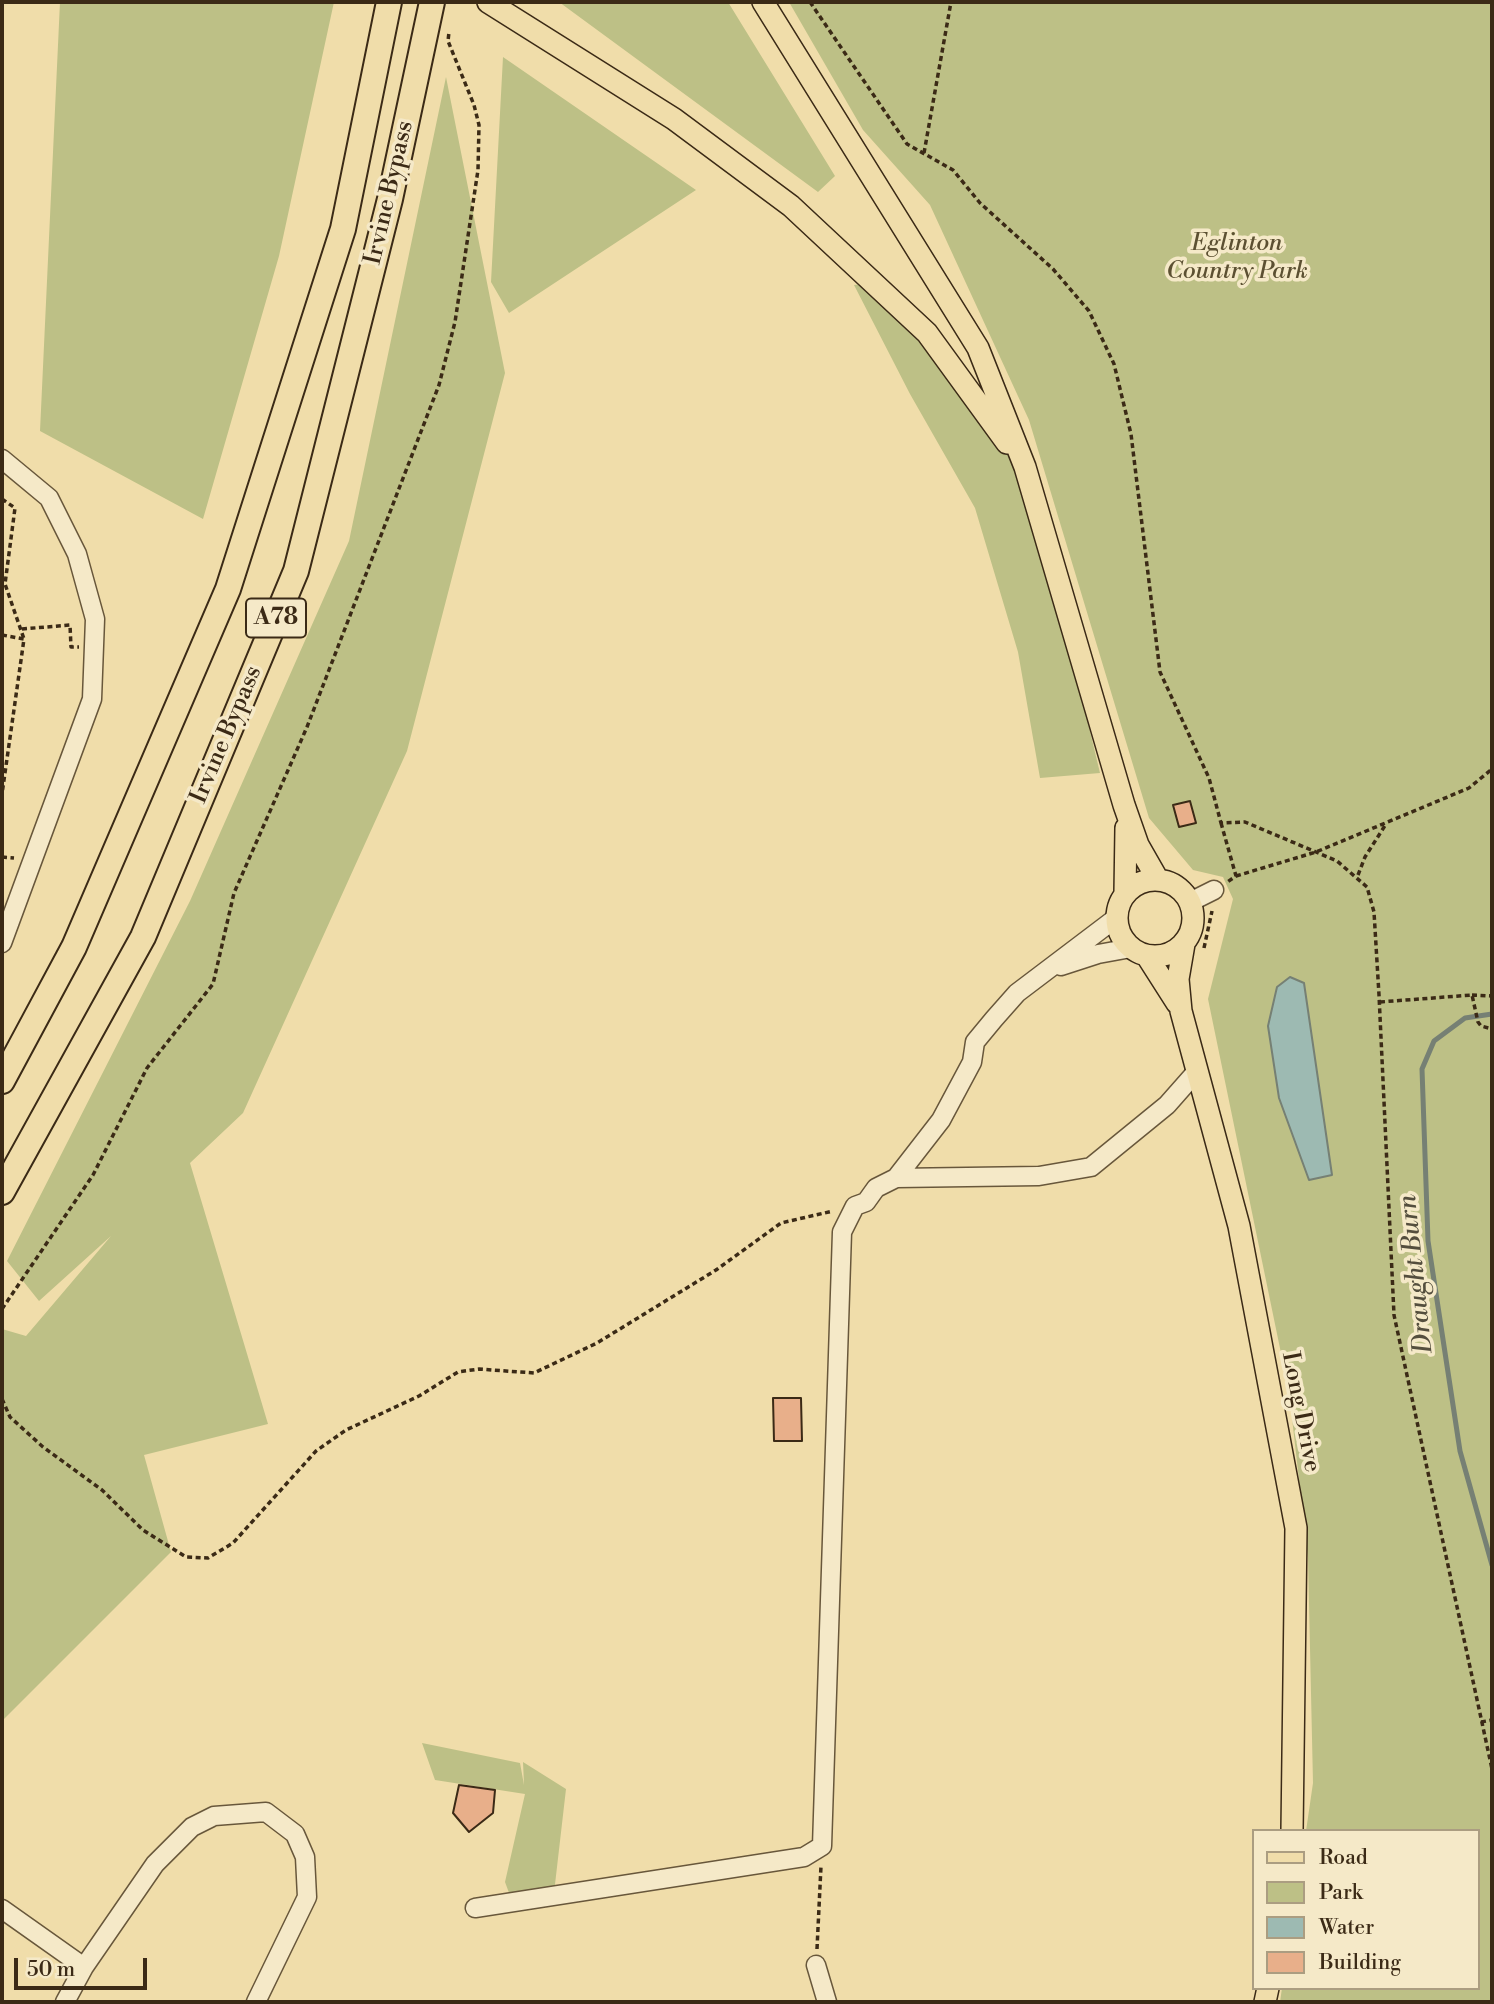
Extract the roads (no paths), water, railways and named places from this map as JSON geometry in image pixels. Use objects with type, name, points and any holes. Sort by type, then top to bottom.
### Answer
[{"type":"highway","name":"Irvine Bypass","points":[[2,1081],[74,947],[228,589],[343,229],[389,2]]},
{"type":"highway","name":"Irvine Bypass","points":[[2,1192],[143,937],[296,571],[390,199],[432,2]]},
{"type":"main road","points":[[488,2],[674,119],[791,206],[927,333],[1025,467]]},
{"type":"main road","points":[[763,2],[978,348],[1025,467],[1124,805],[1138,845],[1158,880]]},
{"type":"main road","points":[[1124,805],[1125,893],[1116,918],[1118,929],[1139,952],[1167,955],[1184,944],[1193,924],[1190,902],[1177,887],[1158,880],[1140,883],[1125,893]]},
{"type":"main road","name":"Long Drive","points":[[1184,944],[1178,979],[1181,1012],[1239,1226],[1296,1528],[1292,1829]]},
{"type":"main road","name":"Long Drive","points":[[1139,952],[1181,1012]]},
{"type":"street","points":[[2,459],[50,498],[77,554],[94,619],[92,699],[2,943]]},
{"type":"street","points":[[1190,902],[1214,890]]},
{"type":"street","points":[[475,1908],[804,1857],[822,1846],[842,1232],[855,1206],[866,1202],[876,1188],[896,1178],[941,1120],[972,1062],[975,1042],[1017,993],[1116,918]]},
{"type":"street","points":[[1051,969],[1098,954],[1139,952]]},
{"type":"street","points":[[896,1178],[1039,1176],[1091,1167],[1133,1136],[1167,1105],[1197,1071]]},
{"type":"street","points":[[65,2002],[84,1967],[155,1864],[192,1827],[214,1816],[266,1812],[295,1834],[305,1857],[307,1897],[256,2002]]},
{"type":"street","points":[[2,1909],[84,1967]]},
{"type":"street","points":[[816,1965],[827,2002]]},
{"type":"water","points":[[1290,977],[1304,983],[1332,1175],[1309,1180],[1279,1098],[1268,1026],[1277,987]]},
{"type":"waterway","name":"Draught Burn","points":[[1492,1014],[1465,1018],[1434,1041],[1422,1069],[1428,1241],[1460,1451],[1492,1565]]},
{"type":"park label","name":"Eglinton Country Park","points":[[1237,258]]}]
